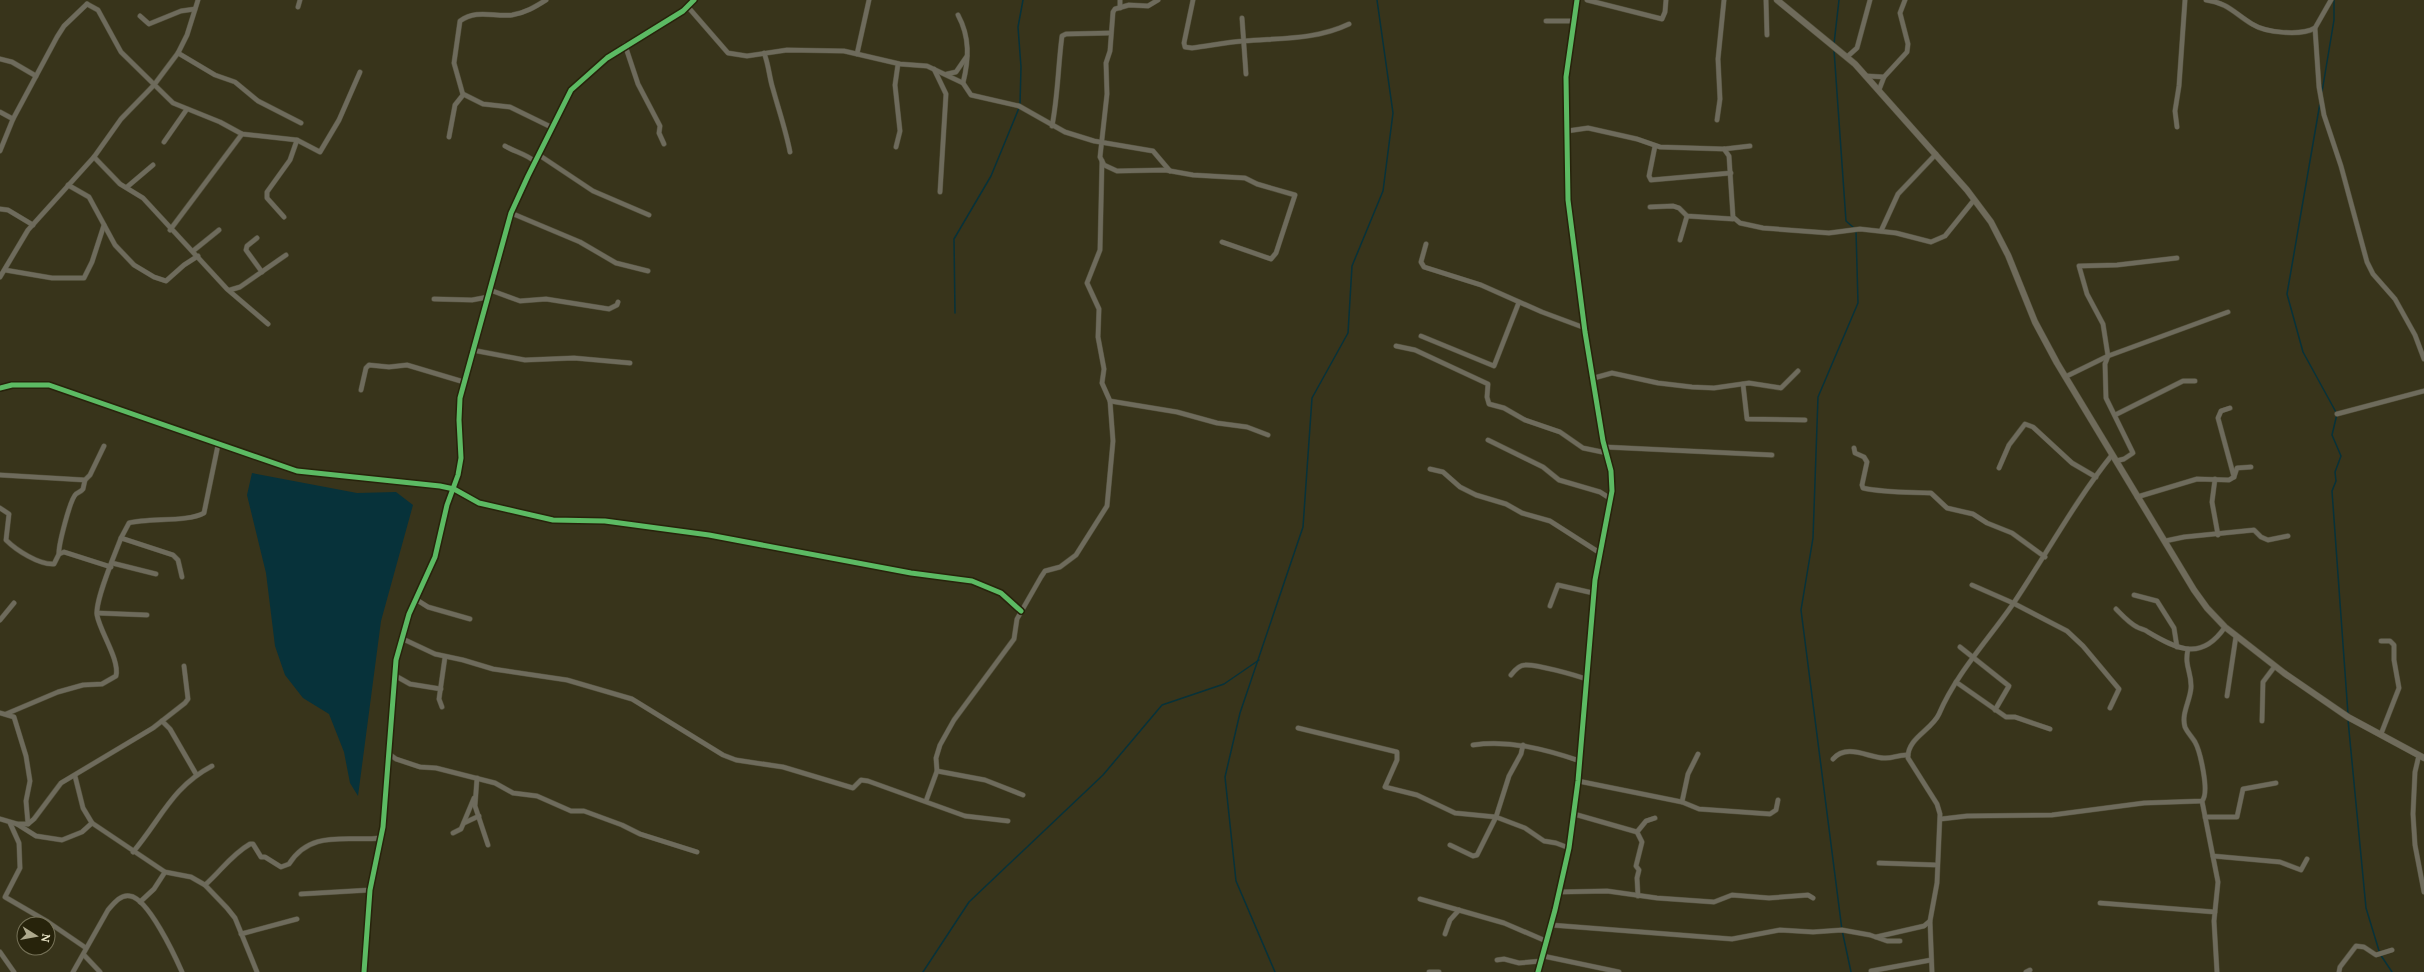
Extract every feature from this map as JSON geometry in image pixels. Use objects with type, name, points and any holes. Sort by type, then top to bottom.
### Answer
[{"type":"main road","points":[[1777,0],[1848,56],[1936,154],[1991,222],[2008,255],[2035,322],[2065,377],[2137,497],[2207,608],[2225,627],[2275,666],[2348,716],[2422,756]]},
{"type":"street","points":[[0,277],[33,225],[94,157],[121,119],[154,86],[178,53],[187,35],[198,0]]},
{"type":"street","points":[[298,7],[300,0]]},
{"type":"street","points":[[463,96],[454,63],[460,21],[474,14],[503,15],[519,13],[532,9],[546,0]]},
{"type":"street","points":[[364,972],[370,890],[381,838],[389,754],[394,675],[409,614],[417,600],[435,557],[447,505],[454,488],[460,458],[459,408],[464,382],[511,213],[571,90],[580,80],[624,45],[688,7],[694,0]]},
{"type":"street","points":[[857,54],[869,0]]},
{"type":"street","points":[[1120,0],[1120,8]]},
{"type":"street","points":[[926,801],[937,771],[936,758],[943,740],[954,720],[1014,639],[1016,622],[1021,611],[1045,571],[1060,567],[1076,555],[1108,506],[1113,442],[1110,401],[1102,383],[1104,369],[1098,337],[1099,309],[1087,283],[1100,250],[1102,142],[1107,94],[1106,63],[1110,51],[1110,33],[1113,12],[1115,9],[1132,5],[1148,6],[1158,0]]},
{"type":"street","points":[[1193,0],[1185,35],[1185,47],[1192,48],[1243,41],[1288,40],[1323,33],[1349,24]]},
{"type":"street","points":[[1538,972],[1551,925],[1569,848],[1580,761],[1593,593],[1611,499],[1611,472],[1605,447],[1585,328],[1568,200],[1566,77],[1577,0]]},
{"type":"street","points":[[1587,0],[1662,19],[1665,12],[1666,0]]},
{"type":"street","points":[[1717,120],[1720,99],[1718,59],[1724,0]]},
{"type":"street","points":[[1766,0],[1767,35]]},
{"type":"street","points":[[1848,56],[1857,48],[1870,0]]},
{"type":"street","points":[[1879,90],[1884,78],[1908,52],[1908,44],[1900,17],[1900,9],[1905,0]]},
{"type":"street","points":[[2176,127],[2175,110],[2179,86],[2185,0]]},
{"type":"street","points":[[2206,0],[2224,2],[2260,27],[2295,34],[2315,28]]},
{"type":"street","points":[[2331,0],[2315,28],[2319,87],[2324,115],[2341,166],[2367,262],[2373,274],[2395,299],[2415,335],[2424,358]]},
{"type":"street","points":[[0,151],[13,119],[64,26],[87,2],[98,10],[121,52],[154,86],[173,102],[220,122],[242,134],[297,140],[320,152],[339,120],[360,72]]},
{"type":"street","points":[[688,7],[725,52],[747,56],[764,53],[830,50],[857,54],[898,64],[922,64],[947,74],[963,83],[971,95],[1024,108],[1052,126],[1102,142],[1153,151],[1170,171]]},
{"type":"street","points":[[140,16],[149,24],[181,11],[195,9]]},
{"type":"street","points":[[958,15],[967,35],[967,56],[963,83]]},
{"type":"street","points":[[1242,18],[1246,74]]},
{"type":"street","points":[[1546,21],[1573,22]]},
{"type":"street","points":[[1052,126],[1058,98],[1062,36],[1066,34],[1110,33]]},
{"type":"street","points":[[624,45],[638,84],[660,126],[659,133],[664,144]]},
{"type":"street","points":[[178,53],[215,75],[235,82],[258,101],[301,123]]},
{"type":"street","points":[[764,53],[769,65],[772,87],[785,127],[790,152]]},
{"type":"street","points":[[947,74],[956,72],[967,56]]},
{"type":"street","points":[[0,59],[12,62],[36,76]]},
{"type":"street","points":[[896,147],[900,131],[895,85],[898,64]]},
{"type":"street","points":[[934,69],[946,94],[940,192]]},
{"type":"street","points":[[1867,76],[1884,78]]},
{"type":"street","points":[[463,96],[471,97],[484,104],[510,107],[552,127]]},
{"type":"street","points":[[449,137],[456,105],[463,96]]},
{"type":"street","points":[[164,142],[187,109]]},
{"type":"street","points":[[0,112],[13,119]]},
{"type":"street","points":[[1567,131],[1588,128],[1637,139],[1655,146],[1724,149],[1750,146]]},
{"type":"street","points":[[170,230],[242,134]]},
{"type":"street","points":[[284,217],[267,195],[290,160],[297,140]]},
{"type":"street","points":[[505,146],[516,153],[529,157],[534,161],[534,165]]},
{"type":"street","points":[[1655,146],[1649,176],[1651,180],[1731,173]]},
{"type":"street","points":[[1724,149],[1729,156],[1734,219]]},
{"type":"street","points":[[1881,231],[1898,194],[1936,154]]},
{"type":"street","points":[[539,155],[593,191],[649,215]]},
{"type":"street","points":[[94,157],[120,184],[143,198],[170,230],[193,251],[230,290],[268,324]]},
{"type":"street","points":[[1102,161],[1104,165],[1117,171],[1170,171],[1193,176],[1245,178],[1295,195],[1276,253],[1271,259],[1222,242]]},
{"type":"street","points":[[127,187],[153,165]]},
{"type":"street","points":[[68,185],[88,197],[115,245],[134,264],[162,282],[166,281],[184,265],[198,256]]},
{"type":"street","points":[[1650,207],[1673,206],[1687,216],[1734,219],[1740,223],[1794,232],[1832,233],[1860,229],[1903,234],[1923,241],[1936,241],[1945,236],[1974,200]]},
{"type":"street","points":[[0,210],[8,210],[33,225]]},
{"type":"street","points":[[511,213],[580,242],[616,263],[648,271]]},
{"type":"street","points":[[1680,240],[1687,216]]},
{"type":"street","points":[[5,270],[52,278],[84,278],[92,262],[104,225]]},
{"type":"street","points":[[193,251],[219,230]]},
{"type":"street","points":[[257,238],[247,246],[246,250],[262,272]]},
{"type":"street","points":[[1426,244],[1421,262],[1424,267],[1482,285],[1519,302],[1585,328]]},
{"type":"street","points":[[230,290],[240,287],[286,255]]},
{"type":"street","points":[[2116,461],[2124,459],[2133,453],[2106,398],[2105,364],[2108,356],[2104,324],[2087,294],[2079,266],[2117,265],[2177,258]]},
{"type":"street","points":[[490,290],[520,301],[546,299],[609,309],[617,306],[618,302]]},
{"type":"street","points":[[434,299],[472,300],[488,298]]},
{"type":"street","points":[[1421,336],[1494,366],[1519,302]]},
{"type":"street","points":[[2065,377],[2108,356],[2228,312]]},
{"type":"street","points":[[1396,346],[1416,350],[1488,384],[1486,397],[1490,404],[1504,408],[1525,420],[1560,432],[1583,448],[1607,453]]},
{"type":"street","points":[[472,350],[525,360],[574,358],[630,363]]},
{"type":"street","points":[[361,390],[366,368],[369,365],[389,367],[407,365],[464,382]]},
{"type":"street","points":[[1594,378],[1612,373],[1658,383],[1714,388],[1743,384],[1782,388],[1798,371]]},
{"type":"street","points":[[2115,415],[2183,382],[2195,381]]},
{"type":"street","points":[[1743,384],[1747,419],[1805,420]]},
{"type":"street","points":[[0,388],[12,385],[49,385],[218,445],[297,471],[454,488],[479,503],[553,520],[605,522],[710,535],[911,573],[972,581],[1001,593],[1021,611]]},
{"type":"street","points":[[2337,414],[2424,391]]},
{"type":"street","points":[[1110,401],[1173,411],[1216,423],[1247,427],[1268,435]]},
{"type":"street","points":[[2230,408],[2221,411],[2218,418],[2234,477]]},
{"type":"street","points":[[1999,468],[2010,445],[2025,424],[2033,427],[2072,463],[2096,478]]},
{"type":"street","points":[[1488,440],[1543,467],[1558,480],[1600,492],[1611,499]]},
{"type":"street","points":[[6,714],[58,692],[84,685],[102,684],[115,678],[117,672],[115,664],[97,613],[99,599],[121,538],[129,523],[174,518],[196,518],[204,513],[218,445]]},
{"type":"street","points":[[0,541],[6,540],[23,553],[48,564],[54,564],[59,554],[58,547],[76,494],[81,492],[85,480],[90,475],[104,446]]},
{"type":"street","points":[[1605,447],[1772,455]]},
{"type":"street","points":[[1854,448],[1855,453],[1864,457],[1867,462],[1862,485],[1863,488],[1889,493],[1905,491],[1915,494],[1931,493],[1947,508],[1973,514],[1987,523],[2012,533],[2044,557]]},
{"type":"street","points":[[1908,755],[1914,742],[1936,718],[1944,700],[1956,682],[2013,603],[2112,455]]},
{"type":"street","points":[[2137,497],[2197,479],[2230,480],[2234,477],[2237,468],[2251,467]]},
{"type":"street","points":[[1430,469],[1443,472],[1460,487],[1476,495],[1506,504],[1522,514],[1550,521],[1600,553]]},
{"type":"street","points":[[0,475],[85,480]]},
{"type":"street","points":[[2215,479],[2212,502],[2218,534]]},
{"type":"street","points":[[0,508],[9,514],[6,540]]},
{"type":"street","points":[[2165,541],[2184,537],[2254,530],[2261,537],[2268,540],[2288,536]]},
{"type":"street","points":[[121,538],[173,555],[178,560],[182,577]]},
{"type":"street","points":[[59,554],[64,552],[70,553],[111,565],[156,574]]},
{"type":"street","points":[[1550,606],[1558,585],[1593,593]]},
{"type":"street","points":[[1972,585],[2013,603],[2067,631],[2083,646],[2120,689],[2110,708]]},
{"type":"street","points":[[2134,595],[2158,601],[2174,628],[2177,647]]},
{"type":"street","points":[[417,600],[428,607],[470,618]]},
{"type":"street","points":[[0,620],[14,603]]},
{"type":"street","points":[[2116,609],[2137,627],[2177,647],[2188,649],[2200,649],[2210,643],[2225,627]]},
{"type":"street","points":[[97,613],[147,614]]},
{"type":"street","points":[[2227,696],[2236,636]]},
{"type":"street","points":[[403,639],[445,657],[470,661],[493,669],[567,680],[632,699],[716,752],[736,760],[783,767],[852,788],[861,780],[868,781],[964,816],[1008,821]]},
{"type":"street","points":[[2381,641],[2390,641],[2394,645],[2394,660],[2399,685],[2381,734]]},
{"type":"street","points":[[1960,647],[2009,686],[1995,710]]},
{"type":"street","points":[[2188,649],[2186,665],[2191,686],[2190,702],[2184,714],[2185,726],[2196,743],[2203,769],[2206,793],[2202,800],[2218,882],[2214,912],[2217,972]]},
{"type":"street","points":[[442,707],[439,699],[445,657]]},
{"type":"street","points":[[1511,675],[1514,670],[1525,664],[1571,674],[1586,679]]},
{"type":"street","points":[[0,819],[10,823],[28,824],[34,820],[61,783],[75,776],[162,721],[188,699],[184,666]]},
{"type":"street","points":[[2262,721],[2263,682],[2275,666]]},
{"type":"street","points":[[394,675],[410,684],[441,690]]},
{"type":"street","points":[[1956,682],[2006,717],[2015,717],[2050,729]]},
{"type":"street","points":[[0,713],[14,717],[26,756],[30,781],[26,801],[28,824]]},
{"type":"street","points":[[162,721],[170,729],[196,774]]},
{"type":"street","points":[[1298,728],[1397,752],[1396,760],[1385,787],[1417,795],[1455,813],[1496,818],[1525,828],[1544,840],[1569,848]]},
{"type":"street","points":[[1473,745],[1487,743],[1538,747],[1580,761]]},
{"type":"street","points":[[1450,845],[1473,856],[1477,855],[1496,818],[1509,776],[1521,754],[1524,745]]},
{"type":"street","points":[[1833,759],[1836,756],[1862,752],[1884,759],[1900,754],[1908,755]]},
{"type":"street","points":[[389,754],[396,759],[420,767],[436,768],[477,778],[502,785],[514,793],[537,796],[571,811],[584,811],[622,825],[640,834],[697,852]]},
{"type":"street","points":[[1682,802],[1688,774],[1698,754]]},
{"type":"street","points":[[1908,755],[1924,785],[1937,804],[1940,819],[1937,883],[1930,921],[1932,972]]},
{"type":"street","points":[[2422,756],[2415,772],[2413,814],[2415,845],[2424,892]]},
{"type":"street","points":[[133,852],[179,789],[196,774],[212,766]]},
{"type":"street","points":[[937,771],[985,780],[1023,795]]},
{"type":"street","points":[[75,776],[83,808],[92,823],[133,852],[165,872],[190,877],[205,885],[235,918],[256,972]]},
{"type":"street","points":[[453,833],[461,829],[464,823],[474,798],[477,778]]},
{"type":"street","points":[[1578,781],[1682,802],[1699,809],[1770,814],[1776,810],[1778,800]]},
{"type":"street","points":[[2205,817],[2237,817],[2243,789],[2276,783]]},
{"type":"street","points":[[474,798],[478,816],[488,845]]},
{"type":"street","points":[[1940,819],[1967,816],[2052,815],[2144,803],[2202,800]]},
{"type":"street","points":[[1574,814],[1637,832],[1642,842],[1636,866],[1639,870],[1637,878],[1638,896]]},
{"type":"street","points":[[464,823],[478,816]]},
{"type":"street","points":[[1637,832],[1646,821],[1655,818]]},
{"type":"street","points":[[10,823],[19,843],[20,868],[5,898],[48,922],[86,948]]},
{"type":"street","points":[[17,824],[36,836],[62,840],[82,832],[92,823]]},
{"type":"street","points":[[205,885],[215,876],[225,862],[250,844],[253,844],[261,857],[281,866],[289,864],[295,855],[306,845],[317,841],[328,838],[354,841],[381,838]]},
{"type":"street","points":[[2213,856],[2280,862],[2301,870],[2307,859]]},
{"type":"street","points":[[1879,863],[1938,865]]},
{"type":"street","points":[[140,902],[154,889],[165,872]]},
{"type":"street","points":[[301,894],[370,890]]},
{"type":"street","points":[[1559,892],[1608,892],[1714,902],[1732,895],[1769,898],[1808,895],[1813,898]]},
{"type":"street","points":[[73,972],[84,955],[86,948],[115,902],[124,896],[130,895],[140,902],[167,940],[182,972]]},
{"type":"street","points":[[1420,898],[1504,923],[1546,941]]},
{"type":"street","points":[[2100,903],[2214,912]]},
{"type":"street","points":[[1445,934],[1450,920],[1459,910]]},
{"type":"street","points":[[241,934],[297,919]]},
{"type":"street","points":[[1876,937],[1924,926],[1930,921]]},
{"type":"street","points":[[1551,925],[1732,939],[1780,930],[1813,932],[1842,930],[1876,937],[1887,941],[1900,941]]},
{"type":"street","points":[[2339,972],[2340,967],[2356,946],[2364,947],[2376,955],[2392,950]]},
{"type":"street","points":[[0,952],[14,972]]},
{"type":"street","points":[[84,955],[100,972]]},
{"type":"street","points":[[1497,960],[1504,959],[1519,963],[1542,958],[1619,972]]},
{"type":"street","points":[[1871,971],[1931,960]]},
{"type":"street","points":[[1429,972],[1439,972]]},
{"type":"water","points":[[252,473],[357,493],[396,492],[413,505],[381,621],[358,796],[350,783],[344,752],[329,714],[303,698],[285,675],[275,646],[266,573],[247,495]]},
{"type":"waterway","points":[[1020,104],[1021,67],[1018,27],[1023,0]]},
{"type":"waterway","points":[[1275,972],[1236,881],[1225,777],[1240,713],[1303,527],[1312,398],[1348,333],[1352,266],[1383,191],[1393,113],[1377,0]]},
{"type":"waterway","points":[[1834,44],[1839,0]]},
{"type":"waterway","points":[[2322,92],[2334,20],[2334,0]]},
{"type":"waterway","points":[[1834,50],[1846,221],[1854,228]]},
{"type":"waterway","points":[[2320,103],[2287,294],[2303,352],[2337,414],[2332,435],[2341,456],[2335,472],[2336,481],[2332,491],[2348,714]]},
{"type":"waterway","points":[[955,313],[954,239],[991,176],[1019,108]]},
{"type":"waterway","points":[[1851,972],[1842,930],[1801,610],[1813,538],[1818,397],[1858,303],[1856,231]]},
{"type":"waterway","points":[[923,972],[969,902],[1103,775],[1162,705],[1224,684],[1259,660]]},
{"type":"waterway","points":[[2348,720],[2366,908],[2380,954],[2392,972]]},
{"type":"cycle path","points":[[364,972],[370,890],[383,827],[396,660],[409,614],[435,557],[447,505],[458,475],[461,458],[459,420],[460,398],[511,213],[571,90],[607,58],[683,11],[694,0]]},
{"type":"cycle path","points":[[1538,972],[1555,910],[1569,848],[1578,781],[1595,580],[1612,491],[1611,471],[1603,441],[1585,332],[1568,200],[1566,77],[1577,0]]},
{"type":"cycle path","points":[[0,388],[12,385],[49,385],[297,471],[440,486],[454,489],[479,503],[553,520],[605,521],[709,535],[911,573],[972,581],[1001,593],[1021,611]]}]
